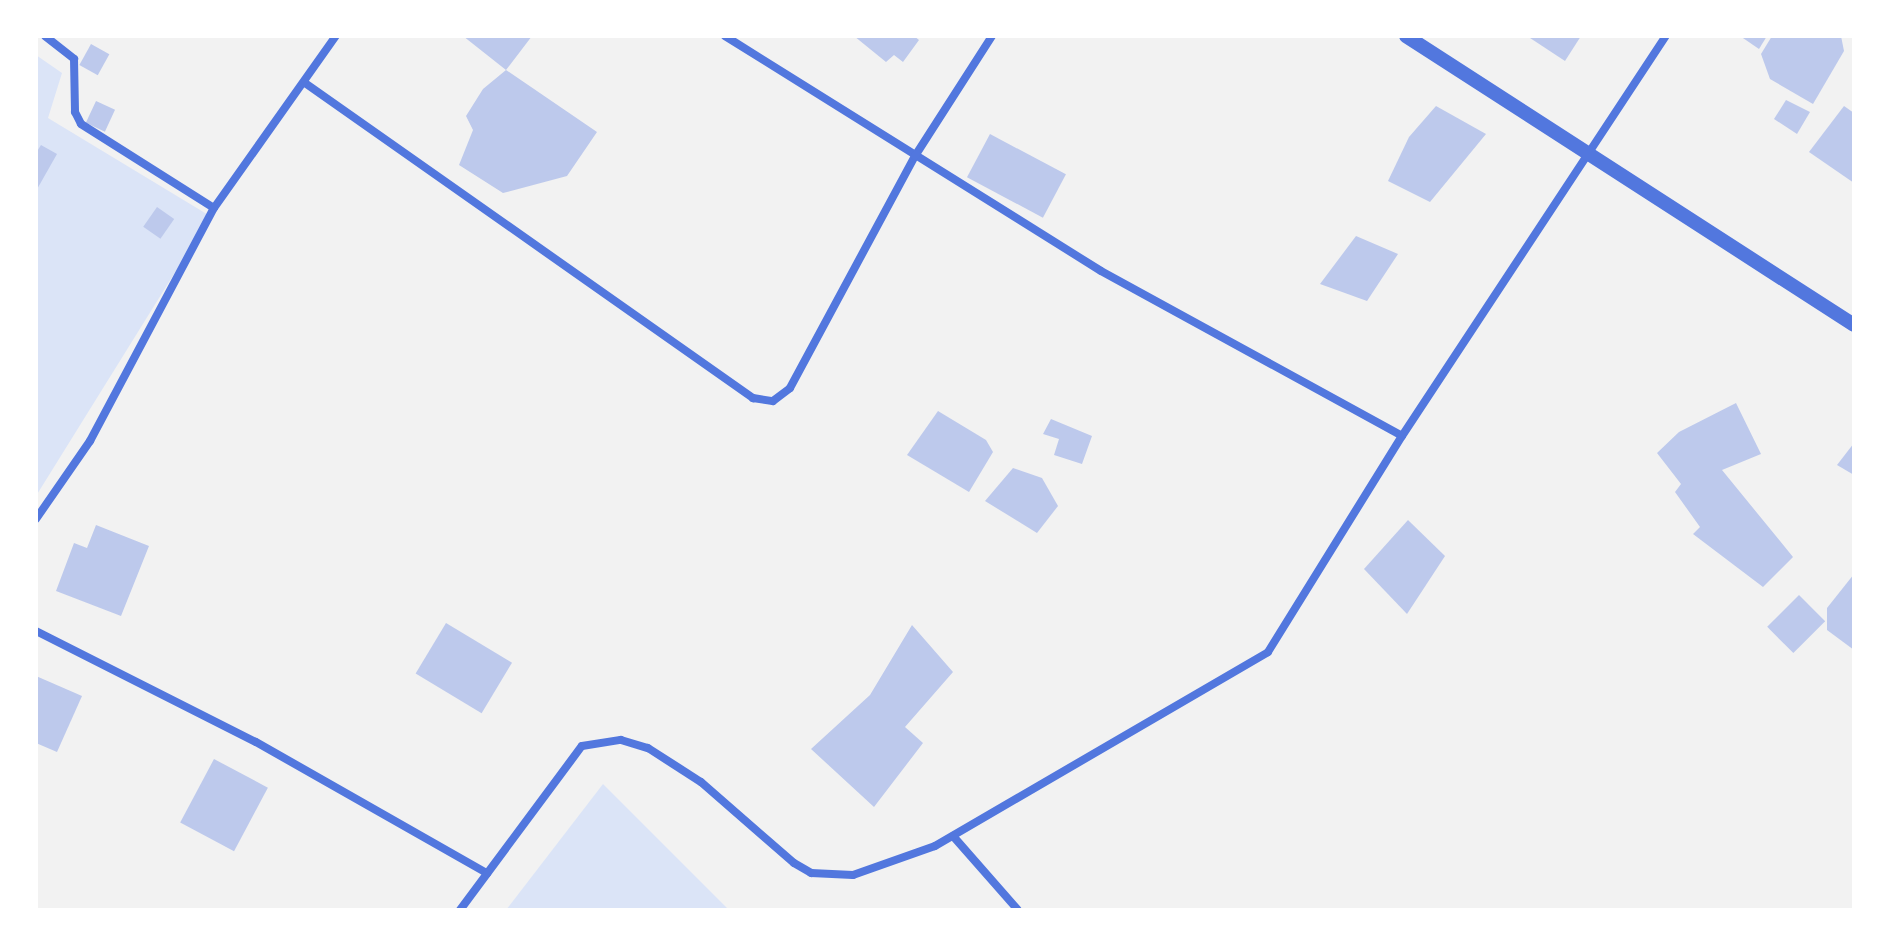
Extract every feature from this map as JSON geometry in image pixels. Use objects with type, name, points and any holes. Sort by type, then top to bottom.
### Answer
[{"type":"street","points":[[45,36],[74,59],[75,112],[81,124],[214,208]]},
{"type":"street","points":[[36,519],[90,441],[214,208],[336,36]]},
{"type":"street","points":[[725,36],[1101,271],[1402,436]]},
{"type":"street","points":[[305,83],[738,387],[763,401],[783,397],[790,388],[915,156],[992,36]]},
{"type":"street","points":[[1406,36],[1589,157],[1854,325]]},
{"type":"street","points":[[460,910],[582,746],[621,740],[648,748],[701,782],[811,873],[830,877],[882,869],[953,836],[1268,652],[1402,436],[1666,36]]},
{"type":"street","points":[[36,631],[256,742],[487,873]]},
{"type":"street","points":[[953,836],[1018,910]]},
{"type":"shaded area","points":[[36,55],[62,73],[48,118],[210,216],[36,496]]},
{"type":"shaded area","points":[[603,784],[729,910],[506,910]]},
{"type":"building","points":[[463,36],[532,36],[506,70]]},
{"type":"building","points":[[854,36],[914,36],[919,40],[903,62],[894,55],[886,62]]},
{"type":"building","points":[[1527,36],[1581,36],[1565,61]]},
{"type":"building","points":[[1740,36],[1767,36],[1759,49]]},
{"type":"building","points":[[1772,36],[1841,36],[1844,51],[1813,104],[1770,79],[1761,54]]},
{"type":"building","points":[[91,44],[109,54],[98,75],[79,65]]},
{"type":"building","points":[[506,70],[597,132],[567,176],[503,193],[459,165],[473,130],[466,116],[483,89]]},
{"type":"building","points":[[1786,100],[1810,112],[1797,134],[1774,119]]},
{"type":"building","points":[[96,101],[115,110],[105,132],[86,123]]},
{"type":"building","points":[[1436,106],[1486,134],[1430,202],[1388,181],[1409,137]]},
{"type":"building","points":[[1844,106],[1854,113],[1854,183],[1809,152]]},
{"type":"building","points":[[990,134],[1066,174],[1043,218],[967,177]]},
{"type":"building","points":[[41,145],[57,154],[36,191],[36,153]]},
{"type":"building","points":[[157,207],[174,219],[160,239],[143,227]]},
{"type":"building","points":[[1356,236],[1398,254],[1367,301],[1320,284]]},
{"type":"building","points":[[1736,403],[1761,454],[1722,470],[1793,557],[1763,587],[1693,534],[1700,527],[1675,492],[1681,484],[1657,453],[1679,432]]},
{"type":"building","points":[[938,411],[986,440],[993,452],[969,492],[907,455]]},
{"type":"building","points":[[1051,419],[1092,436],[1082,464],[1054,455],[1059,439],[1043,434]]},
{"type":"building","points":[[1854,443],[1854,475],[1837,465]]},
{"type":"building","points":[[1013,468],[1042,478],[1058,506],[1037,533],[985,501]]},
{"type":"building","points":[[1408,520],[1445,556],[1407,614],[1364,569]]},
{"type":"building","points":[[96,525],[149,546],[121,616],[56,591],[74,543],[87,548]]},
{"type":"building","points":[[1854,574],[1854,650],[1827,630],[1827,608]]},
{"type":"building","points":[[1799,595],[1825,621],[1793,653],[1767,627]]},
{"type":"building","points":[[446,623],[512,663],[482,713],[416,674]]},
{"type":"building","points":[[912,625],[953,672],[905,727],[923,743],[874,807],[811,749],[870,695]]},
{"type":"building","points":[[36,676],[82,696],[57,752],[36,743]]},
{"type":"building","points":[[214,759],[268,788],[234,851],[180,823]]}]
